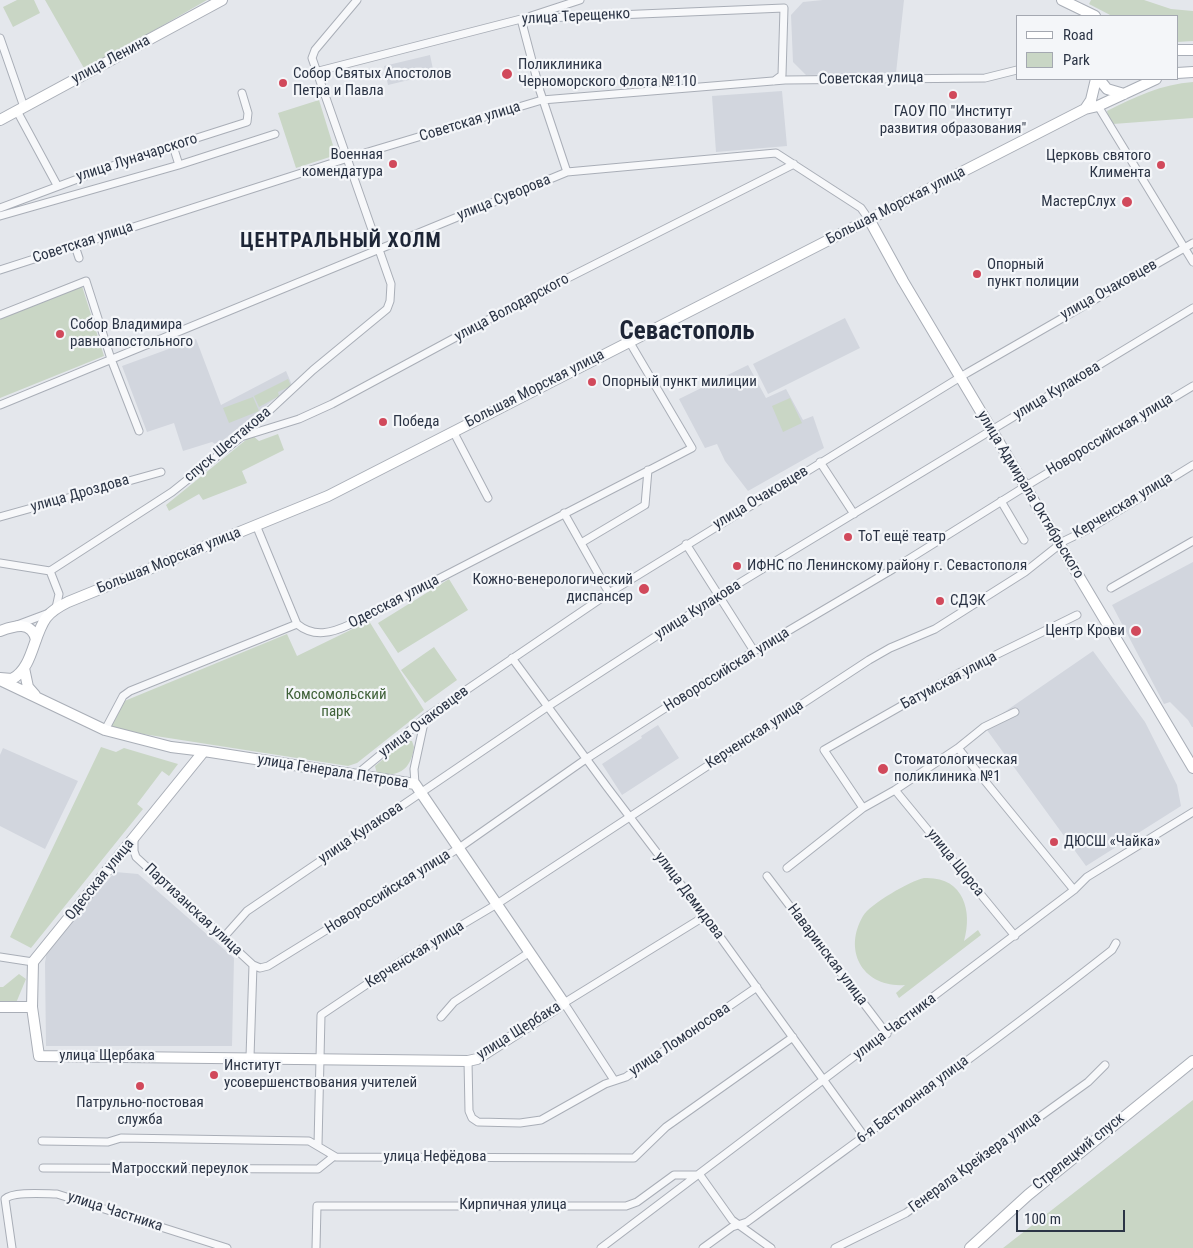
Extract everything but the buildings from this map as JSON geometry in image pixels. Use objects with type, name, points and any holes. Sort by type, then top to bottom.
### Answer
[{"type":"main road","name":"улица Ленина","points":[[0,120],[222,0]]},
{"type":"main road","points":[[1062,0],[1084,13]]},
{"type":"main road","points":[[1178,50],[1193,50]]},
{"type":"main road","points":[[1178,73],[1193,72]]},
{"type":"main road","points":[[1085,109],[1091,100],[1098,80]]},
{"type":"main road","points":[[1099,80],[1107,89],[1125,94]]},
{"type":"main road","name":"Большая Морская улица","points":[[54,610],[328,496],[629,340],[870,221],[1085,109],[1098,106],[1152,80]]},
{"type":"main road","name":"улица Адмирала Октябрьского","points":[[870,221],[960,377],[1193,768]]},
{"type":"main road","points":[[0,679],[12,679],[24,668],[46,619],[54,610]]},
{"type":"main road","points":[[0,631],[16,625],[32,630],[36,640]]},
{"type":"main road","points":[[24,668],[28,687],[40,699]]},
{"type":"main road","name":"улица Генерала Петрова","points":[[0,679],[105,730],[171,747],[356,775],[418,788],[564,1003]]},
{"type":"main road","name":"Одесская улица","points":[[33,962],[204,751]]},
{"type":"main road","points":[[0,1008],[32,1007],[33,962]]},
{"type":"main road","name":"улица Щербака","points":[[32,1007],[39,1056],[468,1061],[477,1059],[564,1003]]},
{"type":"main road","name":"Стрелецкий спуск","points":[[970,1248],[1028,1194],[1193,1061]]},
{"type":"street","points":[[357,0],[313,53],[312,62],[380,249]]},
{"type":"street","points":[[567,172],[542,100],[521,19],[580,0]]},
{"type":"street","name":"улица Терещенко","points":[[316,72],[521,19],[784,8],[782,75],[774,82]]},
{"type":"street","points":[[0,38],[21,109],[56,185]]},
{"type":"street","name":"Советская улица","points":[[0,270],[348,158],[542,100],[774,82],[985,78],[1016,70]]},
{"type":"street","name":"улица Луначарского","points":[[0,208],[56,185],[247,122],[248,113],[242,93]]},
{"type":"street","points":[[1098,106],[1193,262]]},
{"type":"street","name":"улица Луначарского","points":[[0,216],[275,134]]},
{"type":"street","points":[[173,146],[179,164]]},
{"type":"street","name":"улица Суворова","points":[[0,405],[567,172],[776,153],[861,208],[870,221]]},
{"type":"street","name":"улица Володарского","points":[[241,437],[299,419],[332,404],[536,294],[794,164]]},
{"type":"street","name":"улица Очаковцев","points":[[356,775],[425,718],[609,593],[686,544],[960,377],[1193,244]]},
{"type":"street","points":[[75,246],[79,258]]},
{"type":"street","name":"спуск Шестакова","points":[[50,571],[172,492],[241,437],[313,370],[387,309],[390,300],[391,284],[380,249]]},
{"type":"street","points":[[0,315],[86,282],[111,359],[139,431]]},
{"type":"street","name":"улица Кулакова","points":[[223,938],[247,911],[418,788],[718,596],[1193,308]]},
{"type":"street","name":"Одесская улица","points":[[297,624],[312,633],[337,631],[692,448],[629,340]]},
{"type":"street","name":"Новороссийская улица","points":[[268,966],[459,848],[586,760],[754,651],[892,570],[1026,486],[1193,386]]},
{"type":"street","points":[[454,431],[488,498]]},
{"type":"street","points":[[820,462],[854,514]]},
{"type":"street","name":"Керченская улица","points":[[319,1059],[321,1015],[406,958],[497,904],[869,660],[890,648],[935,629],[1025,572],[1060,543],[1089,529],[1193,464]]},
{"type":"street","points":[[581,543],[645,505],[648,470]]},
{"type":"street","name":"улица Дроздова","points":[[0,517],[161,472]]},
{"type":"street","points":[[1001,502],[1024,540]]},
{"type":"street","points":[[564,513],[609,593]]},
{"type":"street","points":[[105,730],[123,696],[130,691],[297,624],[256,525]]},
{"type":"street","points":[[1111,588],[1193,541]]},
{"type":"street","points":[[686,544],[754,651]]},
{"type":"street","points":[[0,563],[50,571],[59,594],[54,610],[16,625]]},
{"type":"street","name":"Батумская улица","points":[[863,808],[824,750],[961,672],[1077,615]]},
{"type":"street","name":"улица Демидова","points":[[512,658],[628,817],[705,916],[864,1136]]},
{"type":"street","points":[[788,868],[863,808],[895,790],[958,748],[984,727],[1015,712]]},
{"type":"street","points":[[418,788],[414,769],[425,718]]},
{"type":"street","points":[[958,748],[1074,890]]},
{"type":"street","name":"улица Щорса","points":[[895,790],[1015,936]]},
{"type":"street","name":"улица Частника","points":[[601,1248],[1015,936],[1074,890],[1087,877],[1193,812]]},
{"type":"street","name":"Партизанская улица","points":[[134,838],[136,857],[253,965],[260,968],[268,966]]},
{"type":"street","name":"Наваринская улица","points":[[767,876],[886,1034]]},
{"type":"street","name":"улица Щербака","points":[[564,1003],[705,916]]},
{"type":"street","name":"6-я Бастионная улица","points":[[703,1248],[739,1224],[747,1222],[864,1136],[1058,992],[1112,950],[1116,943]]},
{"type":"street","points":[[441,1017],[454,1002],[530,952]]},
{"type":"street","points":[[0,957],[33,962]]},
{"type":"street","points":[[250,1057],[253,965]]},
{"type":"street","name":"улица Ломоносова","points":[[468,1061],[469,1111],[472,1118],[478,1122],[520,1123],[541,1120],[614,1080],[626,1077],[757,987]]},
{"type":"street","name":"улица Генерала Петрова","points":[[564,1003],[614,1080]]},
{"type":"street","name":"улица Нефёдова","points":[[333,1157],[634,1158],[666,1127],[793,1037]]},
{"type":"street","points":[[318,1145],[319,1059]]},
{"type":"street","name":"Генерала Крейзера улица","points":[[835,1248],[906,1213],[1088,1082],[1105,1064]]},
{"type":"street","points":[[42,1141],[108,1142],[131,1138],[309,1141],[318,1145],[333,1157]]},
{"type":"street","name":"Матросский переулок","points":[[43,1168],[318,1169],[333,1157]]},
{"type":"street","name":"Кирпичная улица","points":[[316,1248],[317,1206],[626,1206],[637,1202],[674,1175],[700,1175]]},
{"type":"street","points":[[700,1175],[732,1220],[771,1248]]},
{"type":"street","name":"улица Частника","points":[[12,1248],[4,1203],[6,1197],[10,1195],[40,1193],[57,1194],[228,1248]]},
{"type":"street","points":[[757,1248],[760,1240]]},
{"type":"shaded area","points":[[823,0],[904,0],[896,73],[806,75],[793,62],[791,15],[803,2]]},
{"type":"shaded area","points":[[430,55],[434,74],[388,85],[384,66]]},
{"type":"shaded area","points":[[782,91],[787,146],[716,152],[712,96]]},
{"type":"shaded area","points":[[845,318],[860,348],[768,394],[753,364]]},
{"type":"shaded area","points":[[196,339],[221,405],[286,371],[292,385],[217,445],[212,442],[183,451],[174,423],[147,432],[122,366]]},
{"type":"shaded area","points":[[748,365],[766,398],[786,389],[803,420],[813,416],[824,448],[748,491],[725,461],[717,444],[705,448],[679,399]]},
{"type":"shaded area","points":[[1193,562],[1192,727],[1188,720],[1170,702],[1164,704],[1112,605]]},
{"type":"shaded area","points":[[1093,651],[1145,722],[1177,785],[1181,806],[1086,866],[984,726]]},
{"type":"shaded area","points":[[658,725],[679,758],[622,795],[602,764],[642,738],[641,736]]},
{"type":"shaded area","points":[[3,748],[78,781],[45,849],[0,826],[0,755]]},
{"type":"shaded area","points":[[115,872],[138,874],[234,958],[232,1046],[46,1046],[45,963],[47,949]]},
{"type":"green space","points":[[17,0],[34,0],[40,13],[13,27],[3,7]]},
{"type":"green space","points":[[45,0],[207,0],[85,70]]},
{"type":"green space","points":[[1091,0],[1144,0],[1171,9],[1193,11],[1193,41],[1178,42],[1178,15],[1110,15],[1089,4]]},
{"type":"green space","points":[[1193,82],[1193,118],[1113,124],[1109,120],[1107,111],[1128,101],[1170,85]]},
{"type":"green space","points":[[319,100],[336,155],[296,168],[278,113]]},
{"type":"green space","points":[[82,286],[104,356],[0,398],[0,317]]},
{"type":"green space","points":[[288,379],[291,386],[278,392],[279,396],[259,407],[254,396]]},
{"type":"green space","points":[[253,397],[259,411],[229,423],[223,408]]},
{"type":"green space","points":[[790,398],[802,423],[783,432],[772,406]]},
{"type":"green space","points":[[278,434],[284,450],[242,471],[247,483],[203,500],[199,494],[169,511],[166,505],[252,435],[259,441]]},
{"type":"green space","points":[[449,579],[468,610],[398,653],[378,623]]},
{"type":"green space","name":"Комсомольский парк","points":[[369,621],[424,710],[357,763],[348,766],[130,732],[110,726],[122,702],[287,634],[297,656]]},
{"type":"green space","points":[[434,647],[457,680],[425,703],[401,670]]},
{"type":"green space","points":[[405,741],[412,741],[414,747],[407,766],[398,773],[377,774],[375,766]]},
{"type":"green space","points":[[101,747],[116,752],[124,748],[178,764],[169,776],[162,771],[137,804],[143,809],[31,948],[10,937]]},
{"type":"green space","points":[[924,878],[937,879],[948,883],[962,897],[966,907],[967,918],[964,941],[978,930],[981,935],[899,998],[896,993],[905,985],[878,981],[868,974],[861,965],[856,954],[857,929],[863,916],[874,905],[900,888]]},
{"type":"green space","points":[[19,974],[26,979],[16,1003],[0,1004],[0,987],[3,987]]},
{"type":"green space","points":[[1193,1100],[1193,1248],[1003,1248]]},
{"type":"place","name":"Поликлиника Черноморского Флота №110","points":[[507,74]]},
{"type":"place","name":"Собор Святых Апостолов Петра и Павла","points":[[283,83]]},
{"type":"place","name":"ГАОУ ПО \"Институт развития образования\"","points":[[953,95]]},
{"type":"place","name":"Военная комендатура","points":[[393,164]]},
{"type":"place","name":"Церковь святого Климента","points":[[1161,165]]},
{"type":"place","name":"МастерСлух","points":[[1127,202]]},
{"type":"place","name":"Опорный пункт полиции","points":[[977,274]]},
{"type":"place","name":"Собор Владимира равноапостольного","points":[[60,334]]},
{"type":"place","name":"Опорный пункт милиции","points":[[592,382]]},
{"type":"place","name":"Победа","points":[[383,422]]},
{"type":"place","name":"ТоТ ещё театр","points":[[848,537]]},
{"type":"place","name":"ИФНС по Ленинскому району г. Севастополя","points":[[737,566]]},
{"type":"place","name":"Кожно-венерологический диспансер","points":[[644,589]]},
{"type":"place","name":"СДЭК","points":[[940,601]]},
{"type":"place","name":"Центр Крови","points":[[1136,631]]},
{"type":"place","name":"Стоматологическая поликлиника №1","points":[[883,769]]},
{"type":"place","name":"ДЮСШ «Чайка»","points":[[1054,842]]},
{"type":"place","name":"Институт усовершенствования учителей","points":[[214,1075]]},
{"type":"place","name":"Патрульно-постовая служба","points":[[140,1086]]},
{"type":"district","name":"ЦЕНТРАЛЬНЫЙ ХОЛМ","points":[[341,242]]},
{"type":"district","name":"Севастополь","points":[[687,333]]}]
